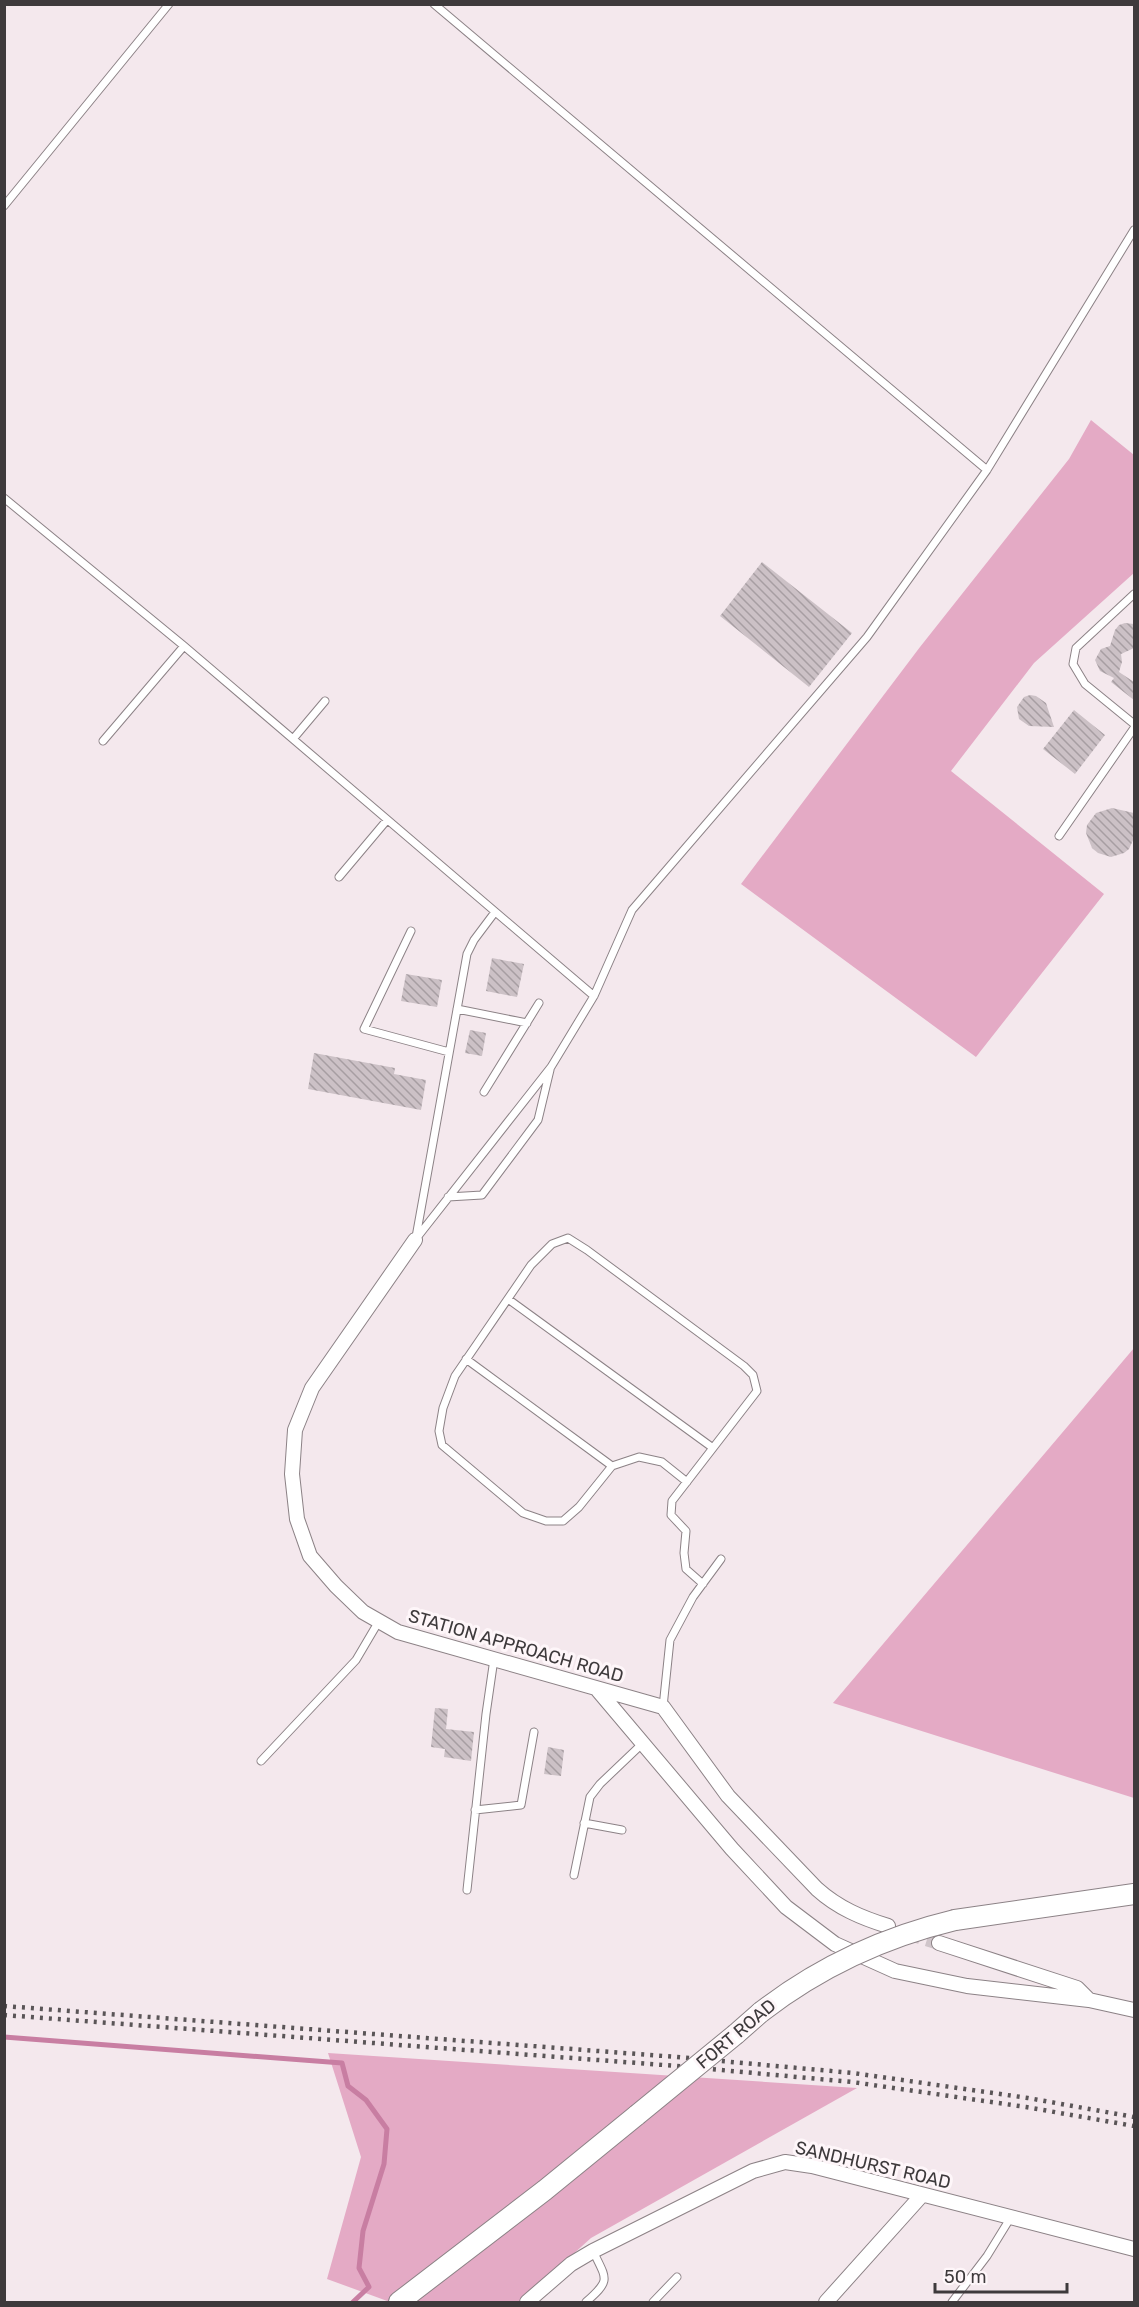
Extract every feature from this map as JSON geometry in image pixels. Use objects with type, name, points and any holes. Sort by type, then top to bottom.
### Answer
[{"type":"street","name":"STATION APPROACH ROAD","points":[[416,1240],[312,1388],[295,1430],[292,1474],[297,1519],[310,1556],[363,1612],[398,1632],[663,1707]]},
{"type":"street","points":[[596,1688],[732,1849],[786,1907],[835,1944],[895,1971],[967,1986],[1089,2000],[1134,2010]]},
{"type":"street","points":[[663,1707],[728,1796],[817,1889],[849,1911],[888,1926]]},
{"type":"street","name":"FORT ROAD","points":[[399,2302],[545,2190],[761,2012],[808,1979],[847,1958],[905,1934],[955,1920],[1134,1894]]},
{"type":"street","points":[[939,1943],[1077,1988],[1089,2000]]},
{"type":"street","name":"SANDHURST ROAD","points":[[527,2302],[571,2264],[593,2251],[753,2171],[785,2162],[812,2166],[1134,2249]]},
{"type":"street","points":[[826,2302],[922,2195]]},
{"type":"lane","points":[[4,206],[170,4]]},
{"type":"lane","points":[[434,4],[987,470]]},
{"type":"lane","points":[[416,1240],[551,1067],[594,996],[632,910],[867,637],[987,470],[1134,230]]},
{"type":"lane","points":[[4,498],[184,646],[594,996]]},
{"type":"lane","points":[[1059,836],[1134,726],[1084,684],[1073,664],[1076,648],[1134,594]]},
{"type":"lane","points":[[103,741],[184,646]]},
{"type":"lane","points":[[293,739],[324,701]]},
{"type":"lane","points":[[339,877],[387,820]]},
{"type":"lane","points":[[416,1240],[467,954],[474,940],[495,912]]},
{"type":"lane","points":[[411,931],[364,1029],[449,1052]]},
{"type":"lane","points":[[483,1092],[539,1003]]},
{"type":"lane","points":[[457,1009],[526,1023]]},
{"type":"lane","points":[[448,1197],[482,1195],[538,1120],[551,1067]]},
{"type":"lane","points":[[687,1482],[662,1462],[639,1457],[612,1466],[579,1507],[563,1521],[546,1521],[523,1513],[442,1445],[439,1431],[443,1408],[455,1376],[531,1265],[552,1244],[568,1238],[587,1250],[753,1375],[757,1391],[687,1482],[672,1501],[671,1515],[686,1531],[684,1554],[686,1569],[703,1584]]},
{"type":"lane","points":[[508,1299],[713,1448]]},
{"type":"lane","points":[[466,1359],[612,1466]]},
{"type":"lane","points":[[663,1707],[670,1640],[693,1597],[721,1559]]},
{"type":"lane","points":[[261,1761],[356,1660],[379,1620]]},
{"type":"lane","points":[[467,1890],[494,1659]]},
{"type":"lane","points":[[475,1810],[520,1805],[534,1732]]},
{"type":"lane","points":[[574,1875],[584,1823],[593,1792],[643,1743]]},
{"type":"lane","points":[[584,1823],[622,1830]]},
{"type":"lane","points":[[952,2302],[987,2256],[1011,2217]]},
{"type":"lane","points":[[586,2302],[604,2287],[605,2280],[593,2251]]},
{"type":"lane","points":[[653,2302],[677,2277]]},
{"type":"shaded area","points":[[1091,420],[1134,455],[1134,573],[1034,663],[951,771],[1104,894],[976,1057],[741,884],[920,647],[1069,459]]},
{"type":"shaded area","points":[[1134,1348],[1134,1798],[833,1703]]},
{"type":"shaded area","points":[[328,2053],[857,2088],[591,2238],[520,2302],[390,2302],[327,2279],[361,2157]]},
{"type":"building","points":[[762,562],[852,633],[809,687],[720,616]]},
{"type":"building","points":[[1134,624],[1134,648],[1121,654],[1122,662],[1119,672],[1134,682],[1134,700],[1111,682],[1114,678],[1100,671],[1095,660],[1101,649],[1110,646],[1119,625]]},
{"type":"building","points":[[1030,695],[1046,703],[1054,727],[1029,726],[1019,719],[1017,707],[1024,697]]},
{"type":"building","points":[[1074,710],[1105,735],[1075,774],[1043,749]]},
{"type":"building","points":[[1112,808],[1134,813],[1134,838],[1129,849],[1111,857],[1098,853],[1092,848],[1086,833],[1087,825],[1096,813]]},
{"type":"building","points":[[492,958],[524,964],[517,997],[486,991]]},
{"type":"building","points":[[406,974],[442,980],[437,1007],[401,1001]]},
{"type":"building","points":[[470,1030],[486,1033],[482,1056],[465,1053]]},
{"type":"building","points":[[314,1053],[395,1068],[394,1074],[426,1080],[421,1110],[308,1089]]},
{"type":"building","points":[[435,1708],[448,1709],[446,1729],[474,1732],[471,1761],[444,1757],[445,1749],[431,1747]]},
{"type":"building","points":[[548,1747],[564,1750],[561,1776],[544,1774]]},
{"type":"waterway","points":[[4,2037],[342,2063],[348,2086],[366,2100],[387,2129],[384,2164],[363,2231],[359,2268],[369,2287],[353,2302]]},
{"type":"tunnel","points":[[907,1933],[939,1943]]},
{"type":"railway","points":[[4,2006],[677,2057],[853,2073],[1028,2098],[1134,2117]]},
{"type":"railway","points":[[4,2015],[677,2066],[852,2082],[1026,2107],[1134,2126]]}]
